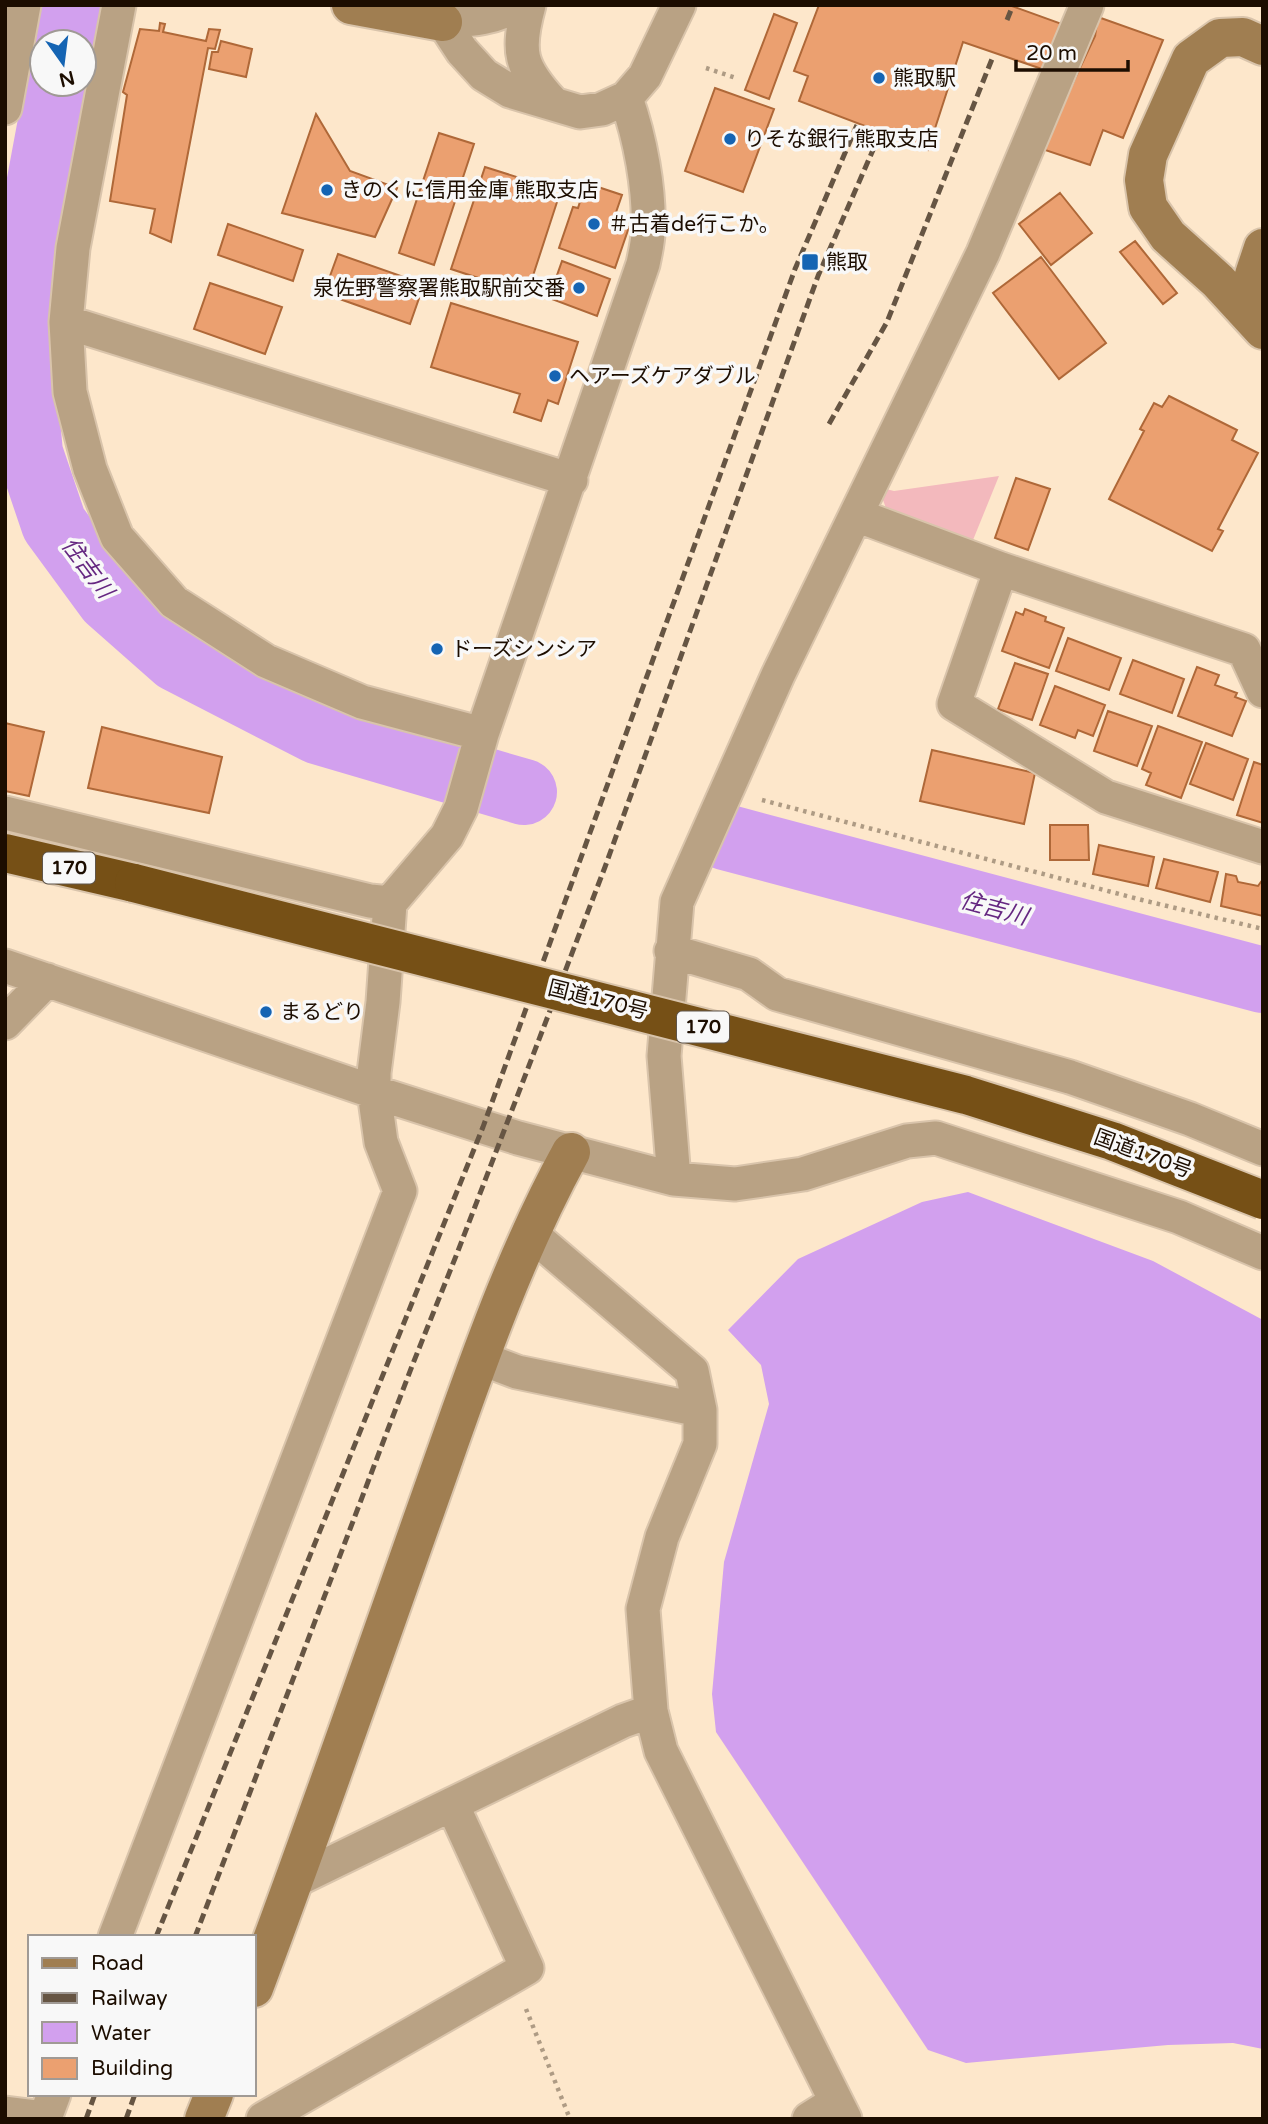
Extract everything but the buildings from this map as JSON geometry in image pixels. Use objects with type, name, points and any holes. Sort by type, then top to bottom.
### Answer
[{"type":"highway","name":"国道170号","points":[[5,853],[134,883],[966,1096],[1112,1141],[1263,1199]]},
{"type":"street","points":[[5,108],[24,5]]},
{"type":"street","points":[[120,5],[73,248],[66,322],[70,392],[90,469],[117,537],[174,603],[266,661],[350,697],[482,734]]},
{"type":"street","points":[[351,5],[443,22],[480,20],[517,5]]},
{"type":"street","points":[[529,5],[524,23],[522,53],[531,79],[552,102]]},
{"type":"street","points":[[443,22],[462,51],[484,75],[509,90],[580,112],[602,109],[626,98],[645,76],[679,5]]},
{"type":"street","points":[[674,1179],[664,1056],[677,902],[727,786],[983,253],[1087,5]]},
{"type":"street","points":[[1263,46],[1243,37],[1220,38],[1191,59],[1148,155],[1144,180],[1148,207],[1168,236],[1219,281],[1263,330]]},
{"type":"street","points":[[116,1935],[400,1191],[381,1142],[374,1092],[390,903],[447,836],[461,808],[482,734],[643,264],[648,232],[644,177],[636,125],[626,98]]},
{"type":"street","points":[[1263,248],[1254,275],[1263,313]]},
{"type":"street","points":[[66,322],[571,480]]},
{"type":"street","points":[[856,515],[1001,569],[1244,650],[1263,691]]},
{"type":"street","points":[[1001,569],[954,704],[1106,797],[1263,847]]},
{"type":"street","points":[[5,813],[370,901],[390,903]]},
{"type":"street","points":[[671,951],[749,974],[777,994],[1070,1077],[1190,1119],[1263,1149]]},
{"type":"street","points":[[5,966],[518,1139],[674,1179],[735,1184],[803,1174],[907,1141],[936,1138],[1179,1217],[1263,1253]]},
{"type":"street","points":[[5,1023],[47,980]]},
{"type":"street","points":[[256,1983],[480,1358],[529,1232],[571,1152]]},
{"type":"street","points":[[529,1232],[692,1371],[700,1409],[700,1444],[662,1537],[643,1609],[651,1711],[661,1751],[830,2113]]},
{"type":"street","points":[[480,1358],[517,1372],[700,1409]]},
{"type":"street","points":[[294,1881],[623,1721],[651,1711]]},
{"type":"street","points":[[263,2119],[527,1968],[453,1804]]},
{"type":"street","points":[[5,2113],[45,2118],[53,2096]]},
{"type":"street","points":[[204,2119],[213,2096]]},
{"type":"path","points":[[706,68],[736,78]]},
{"type":"path","points":[[727,786],[747,796],[1142,900],[1263,929]]},
{"type":"path","points":[[513,1976],[570,2119]]},
{"type":"shaded area","points":[[999,476],[973,540],[886,508],[878,487],[894,491]]},
{"type":"water","points":[[968,1192],[1153,1261],[1263,1320],[1263,2049],[1233,2043],[1168,2045],[966,2063],[928,2050],[716,1732],[712,1694],[724,1562],[769,1404],[761,1365],[728,1330],[798,1259],[922,1202]]},
{"type":"waterway","name":"住吉川","points":[[68,28],[72,5]]},
{"type":"waterway","name":"住吉川","points":[[55,98],[31,229],[20,348],[30,453],[54,524],[109,599],[177,659],[317,731],[524,792]]},
{"type":"waterway","name":"住吉川","points":[[725,837],[1263,980]]},
{"type":"railway","points":[[1007,20],[1013,5]]},
{"type":"railway","points":[[829,424],[887,322],[992,59]]},
{"type":"railway","points":[[157,1935],[483,1127],[795,269],[857,125]]},
{"type":"railway","points":[[196,1935],[605,867],[818,276],[880,134]]},
{"type":"railway","points":[[86,2119],[94,2096]]},
{"type":"railway","points":[[126,2119],[134,2096]]},
{"type":"place","name":"熊取駅","points":[[879,78]]},
{"type":"place","name":"りそな銀行 熊取支店","points":[[730,139]]},
{"type":"place","name":"きのくに信用金庫 熊取支店","points":[[327,190]]},
{"type":"place","name":"＃古着de行こか。","points":[[594,224]]},
{"type":"place","name":"熊取","points":[[810,262]]},
{"type":"place","name":"泉佐野警察署熊取駅前交番","points":[[579,288]]},
{"type":"place","name":"ヘアーズケアダブル","points":[[555,376]]},
{"type":"place","name":"ドーズシンシア","points":[[437,649]]},
{"type":"place","name":"まるどり","points":[[266,1012]]}]
